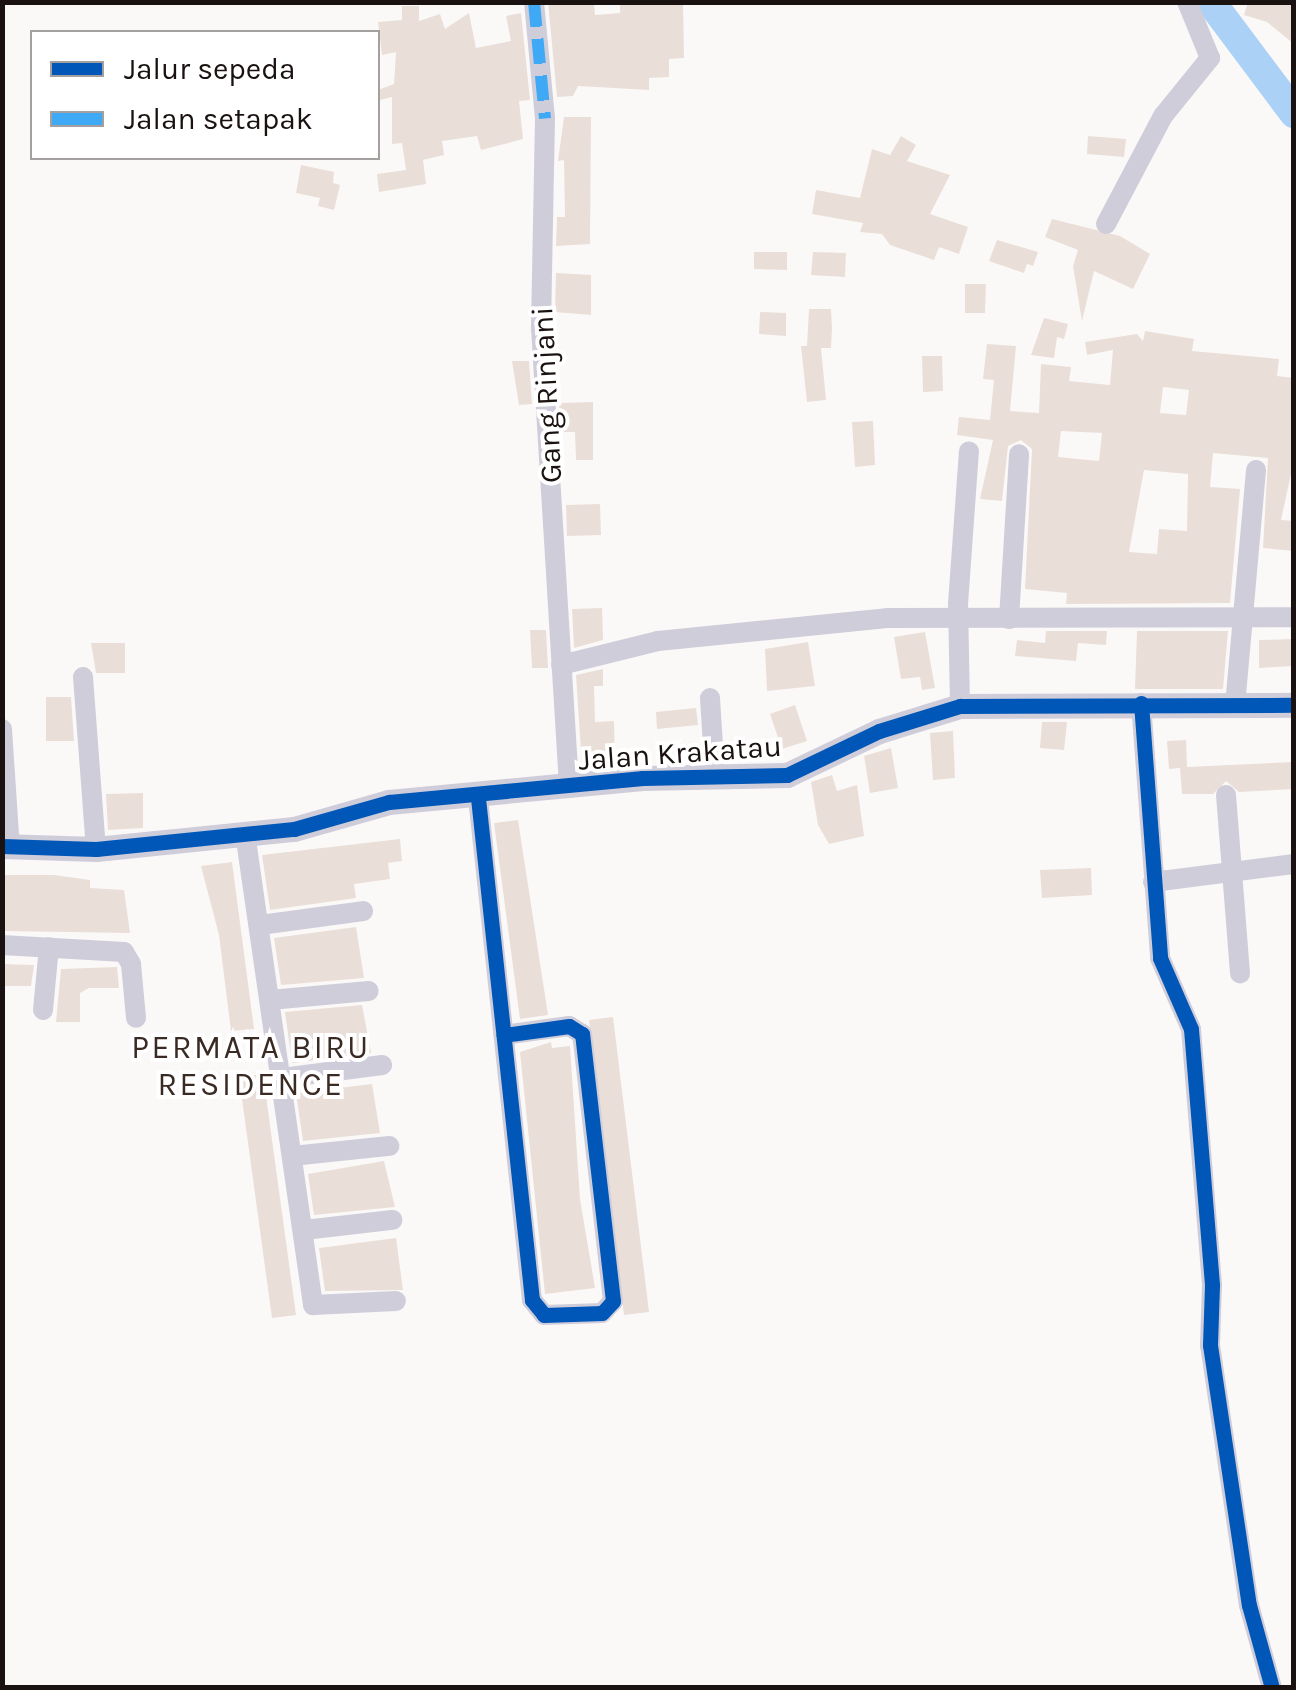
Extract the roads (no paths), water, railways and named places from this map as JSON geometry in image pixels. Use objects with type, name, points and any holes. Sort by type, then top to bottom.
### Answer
[{"type":"street","name":"Gang Rinjani","points":[[534,2],[545,118],[541,328],[569,788]]},
{"type":"street","points":[[1106,224],[1163,116],[1210,58],[1186,2]]},
{"type":"street","points":[[960,706],[959,617],[968,451]]},
{"type":"street","points":[[1009,619],[1019,454]]},
{"type":"street","points":[[1235,706],[1256,470]]},
{"type":"street","points":[[561,665],[672,640],[959,617],[1294,617]]},
{"type":"street","points":[[83,677],[96,849]]},
{"type":"street","points":[[710,698],[715,777]]},
{"type":"street","points":[[1142,703],[1163,972],[1191,1028],[1212,1285],[1208,1318],[1249,1605],[1272,1688]]},
{"type":"street","name":"Jalan Krakatau","points":[[6,847],[96,849],[294,829],[389,802],[787,775],[879,730],[960,706],[1294,705]]},
{"type":"street","points":[[2,729],[6,847]]},
{"type":"street","points":[[1226,796],[1240,973]]},
{"type":"street","points":[[478,798],[532,1300],[544,1315],[602,1313],[613,1302],[582,1034],[569,1026],[504,1036]]},
{"type":"street","points":[[245,833],[315,1307],[396,1301]]},
{"type":"street","points":[[1153,882],[1294,864]]},
{"type":"street","points":[[260,925],[363,911]]},
{"type":"street","points":[[2,946],[124,952],[131,964],[136,1018]]},
{"type":"street","points":[[43,1010],[48,947]]},
{"type":"street","points":[[270,1000],[369,991]]},
{"type":"street","points":[[282,1078],[382,1066]]},
{"type":"street","points":[[292,1156],[389,1146]]},
{"type":"street","points":[[304,1230],[392,1220]]},
{"type":"waterway","points":[[1211,2],[1294,113]]},
{"type":"district","name":"PERMATA BIRU RESIDENCE","points":[[251,1068]]}]
